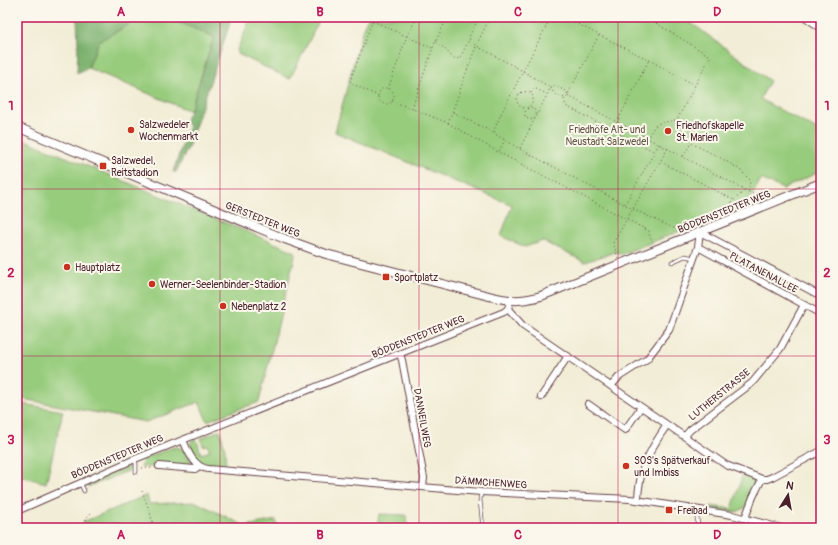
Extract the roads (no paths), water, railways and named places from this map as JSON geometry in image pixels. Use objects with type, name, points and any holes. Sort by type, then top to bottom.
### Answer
[{"type":"street","points":[[805,17],[821,28]]},
{"type":"street","points":[[17,136],[19,128]]},
{"type":"street","name":"GERSTEDTER WEG","points":[[19,128],[285,239],[326,254],[510,300]]},
{"type":"street","name":"BÖDDENSTEDTER WEG","points":[[510,300],[526,300],[541,296],[821,182]]},
{"type":"street","points":[[611,386],[619,377],[648,359],[667,334],[698,247],[700,232]]},
{"type":"street","name":"PLATANENALLEE","points":[[700,232],[821,296]]},
{"type":"street","name":"PLATANENALLEE","points":[[698,247],[821,314]]},
{"type":"street","points":[[510,300],[508,309],[523,326],[726,465],[762,479],[767,479],[821,451]]},
{"type":"street","name":"LUTHERSTRASSE","points":[[684,436],[752,382],[780,349],[804,305]]},
{"type":"street","name":"BÖDDENSTEDTER WEG","points":[[17,511],[135,459],[494,317],[508,309]]},
{"type":"street","name":"DANNEILWEG","points":[[400,354],[424,478],[423,487]]},
{"type":"street","points":[[541,397],[568,356]]},
{"type":"street","points":[[588,404],[625,430],[641,407]]},
{"type":"street","points":[[638,500],[640,482],[646,463],[656,442],[667,425]]},
{"type":"street","points":[[183,440],[189,454],[199,466]]},
{"type":"street","name":"DÄMMCHENWEG","points":[[159,466],[195,469],[199,466],[223,471],[481,492],[638,500],[745,518],[781,528]]},
{"type":"street","points":[[745,518],[762,479]]},
{"type":"lane","points":[[672,262],[685,256],[694,258]]},
{"type":"lane","points":[[135,459],[136,470]]},
{"type":"lane","points":[[80,482],[84,491]]},
{"type":"lane","points":[[481,492],[480,500],[483,528]]},
{"type":"lane","points":[[698,510],[698,528]]},
{"type":"place","name":"Salzwedeler Wochenmarkt","points":[[131,130]]},
{"type":"place","name":"Friedhofskapelle St. Marien","points":[[668,131]]},
{"type":"place","name":"Salzwedel, Reitstadion","points":[[103,166]]},
{"type":"place","name":"Hauptplatz","points":[[67,267]]},
{"type":"place","name":"Sportplatz","points":[[386,277]]},
{"type":"place","name":"Werner-Seelenbinder-Stadion","points":[[152,284]]},
{"type":"place","name":"Nebenplatz 2","points":[[223,306]]},
{"type":"place","name":"SOS's Spätverkauf und Imbiss","points":[[626,466]]},
{"type":"place","name":"Freibad","points":[[669,510]]},
{"type":"park label","name":"Friedhöfe Alt- und Neustadt Salzwedel","points":[[607,134]]}]
